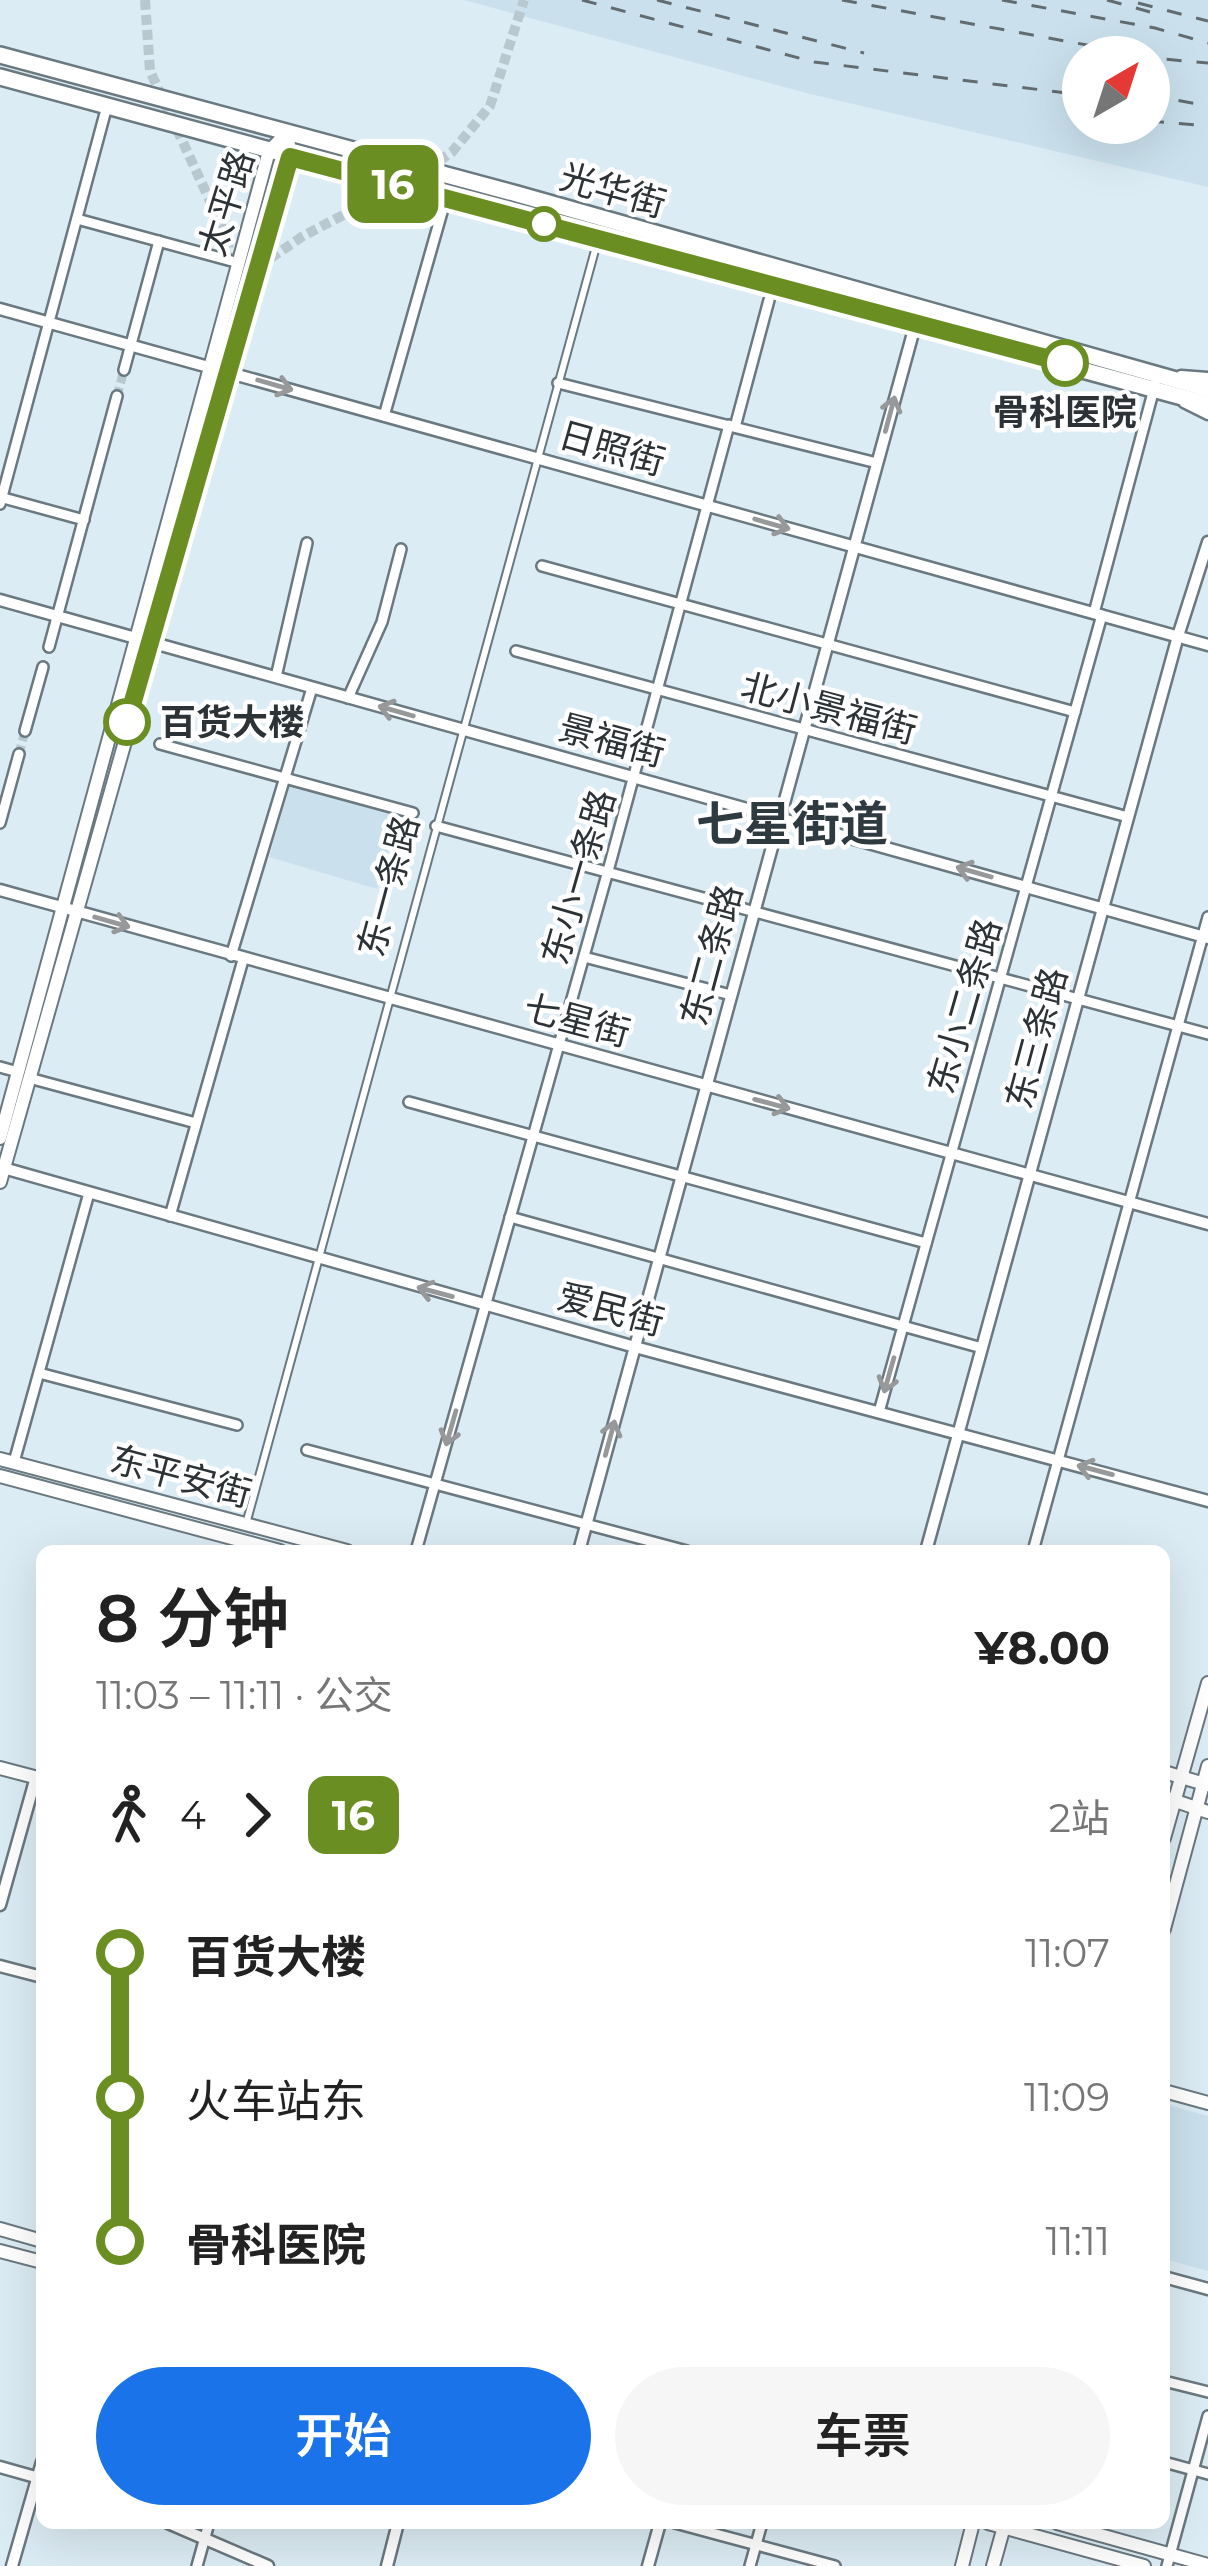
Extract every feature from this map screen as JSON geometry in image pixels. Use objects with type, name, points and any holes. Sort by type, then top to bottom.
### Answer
[{"type":"highway","name":"光华街","points":[[0,55],[920,306],[1156,380],[1208,404]]},
{"type":"highway","name":"光华街","points":[[0,77],[915,323],[1208,389]]},
{"type":"main road","name":"太平路","points":[[149,624],[208,367],[269,151],[287,133]]},
{"type":"main road","name":"太平路","points":[[1,1173],[144,641],[231,373],[290,157],[287,133]]},
{"type":"main road","name":"太平路","points":[[0,1138],[24,1075]]},
{"type":"main road","name":"东平安街","points":[[7,1461],[325,1545]]},
{"type":"main road","name":"东平安街","points":[[0,1476],[238,1545]]},
{"type":"main road","points":[[1170,1797],[1208,1684]]},
{"type":"main road","points":[[1170,1910],[1202,1810],[1208,1766]]},
{"type":"main road","points":[[0,1768],[36,1777]]},
{"type":"main road","points":[[1170,1774],[1206,1784]]},
{"type":"main road","points":[[1170,1799],[1202,1810]]},
{"type":"main road","points":[[1170,2093],[1208,2103]]},
{"type":"main road","points":[[0,2229],[36,2239]]},
{"type":"main road","points":[[0,2251],[36,2260]]},
{"type":"main road","points":[[962,2566],[971,2529]]},
{"type":"main road","points":[[993,2566],[1003,2529]]},
{"type":"main road","points":[[1018,2529],[1144,2566]]},
{"type":"main road","points":[[1075,2529],[1168,2560],[1208,2565]]},
{"type":"street","points":[[84,520],[1,499],[107,106]]},
{"type":"street","points":[[384,416],[446,198]]},
{"type":"street","points":[[77,219],[239,263]]},
{"type":"street","name":"东一条路","points":[[241,1545],[598,238]]},
{"type":"street","points":[[124,370],[159,241]]},
{"type":"street","name":"东小一条路","points":[[418,1545],[707,506],[770,300]]},
{"type":"street","name":"东二条路","points":[[581,1545],[920,306]]},
{"type":"street","name":"日照街","points":[[0,309],[1208,645]]},
{"type":"street","points":[[1156,380],[1208,378]]},
{"type":"street","points":[[1156,380],[1208,414]]},
{"type":"street","name":"东小二条路","points":[[879,1412],[1075,712],[1156,380]]},
{"type":"street","points":[[558,383],[877,463]]},
{"type":"street","points":[[49,647],[117,396]]},
{"type":"street","points":[[149,624],[213,396]]},
{"type":"street","name":"东三条路","points":[[928,1545],[1208,542]]},
{"type":"street","points":[[276,677],[307,543]]},
{"type":"street","points":[[348,698],[382,622],[401,549]]},
{"type":"street","points":[[542,566],[1075,712]]},
{"type":"street","name":"景福街","points":[[0,600],[1205,937]]},
{"type":"street","name":"北小景福街","points":[[516,651],[1128,817]]},
{"type":"street","points":[[26,731],[43,667]]},
{"type":"street","points":[[170,1216],[312,688]]},
{"type":"street","points":[[160,745],[413,813]]},
{"type":"street","points":[[0,823],[19,754]]},
{"type":"street","points":[[436,826],[1208,1034]]},
{"type":"street","name":"七星街","points":[[0,890],[1208,1224]]},
{"type":"street","points":[[1035,1545],[1208,917]]},
{"type":"street","points":[[584,957],[731,995]]},
{"type":"street","points":[[0,1067],[196,1123]]},
{"type":"street","points":[[409,1102],[926,1243]]},
{"type":"street","name":"爱民街","points":[[1,1173],[89,1192],[635,1347],[1208,1501]]},
{"type":"street","points":[[7,1461],[39,1373],[89,1192]]},
{"type":"street","points":[[510,1217],[982,1348]]},
{"type":"street","points":[[39,1373],[237,1425]]},
{"type":"street","points":[[307,1450],[664,1545]]},
{"type":"street","points":[[0,1905],[36,1788]]},
{"type":"street","points":[[0,1966],[36,1975]]},
{"type":"street","points":[[1170,2279],[1208,2289]]},
{"type":"street","points":[[1170,2382],[1208,2392]]},
{"type":"street","points":[[1168,2560],[1208,2416]]},
{"type":"street","points":[[1170,2464],[1208,2474]]},
{"type":"street","points":[[0,2468],[36,2478]]},
{"type":"street","points":[[12,2566],[36,2491]]},
{"type":"street","points":[[185,2529],[268,2566]]},
{"type":"street","points":[[197,2566],[208,2529]]},
{"type":"street","points":[[387,2566],[396,2529]]},
{"type":"street","points":[[648,2566],[658,2529]]},
{"type":"street","points":[[698,2529],[835,2566]]},
{"type":"street","points":[[751,2566],[761,2529]]},
{"type":"shaded area","points":[[464,0],[1208,0],[1208,187],[806,93]]},
{"type":"shaded area","points":[[290,785],[398,816],[377,889],[269,857]]},
{"type":"shaded area","points":[[1170,2106],[1208,2116],[1208,2271],[1170,2261]]},
{"type":"tunnel","points":[[145,0],[150,71],[228,240],[230,267]]},
{"type":"tunnel","points":[[215,396],[239,305],[271,258],[452,152],[490,106],[524,0]]},
{"type":"tunnel","points":[[117,396],[124,370]]},
{"type":"tunnel","points":[[19,754],[25,731]]},
{"type":"railway","points":[[582,0],[814,62],[1062,92]]},
{"type":"railway","points":[[657,0],[864,53]]},
{"type":"railway","points":[[842,0],[1163,59],[1208,63]]},
{"type":"railway","points":[[1002,0],[1155,28],[1208,43]]},
{"type":"railway","points":[[1107,0],[1150,12]]},
{"type":"railway","points":[[1138,3],[1208,21]]},
{"type":"railway","points":[[1170,99],[1208,106]]},
{"type":"railway","points":[[1170,123],[1208,126]]},
{"type":"bus line","name":"16","points":[[127,722],[290,157],[1065,363]]},
{"type":"place","name":"骨科医院","points":[[1065,363]]},
{"type":"place","name":"百货大楼","points":[[127,722]]},
{"type":"district","name":"七星街道","points":[[792,824]]}]
